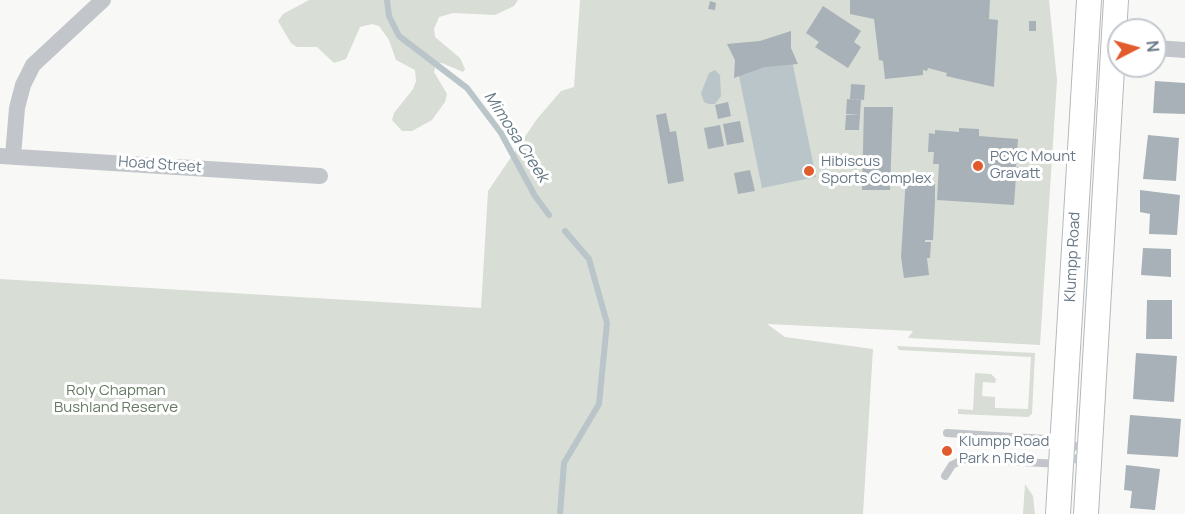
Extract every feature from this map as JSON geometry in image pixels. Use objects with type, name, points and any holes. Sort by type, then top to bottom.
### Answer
[{"type":"main road","name":"Klumpp Road","points":[[1058,514],[1089,0]]},
{"type":"main road","name":"Klumpp Road","points":[[1116,0],[1116,18]]},
{"type":"main road","name":"Klumpp Road","points":[[1086,514],[1114,78]]},
{"type":"street","points":[[7,156],[23,85],[33,65],[103,0]]},
{"type":"street","points":[[1086,44],[1107,45]]},
{"type":"street","points":[[1167,49],[1185,50]]},
{"type":"street","name":"Hoad Street","points":[[7,156],[320,176]]},
{"type":"lane","points":[[947,433],[1063,440],[1090,453]]},
{"type":"lane","points":[[945,476],[952,465],[964,459],[1061,464],[1090,453]]},
{"type":"green space","points":[[309,0],[518,0],[514,6],[495,15],[453,13],[439,17],[434,29],[435,37],[460,58],[465,69],[463,72],[442,63],[436,64],[434,72],[447,94],[445,102],[432,120],[412,131],[402,131],[392,120],[394,113],[413,89],[416,81],[415,70],[396,60],[389,40],[379,26],[372,24],[360,27],[346,59],[334,63],[317,47],[297,47],[291,43],[278,21],[283,14]]},
{"type":"green space","name":"Roly Chapman Bushland Reserve","points":[[580,0],[1049,0],[1057,80],[1040,345],[908,338],[913,331],[767,324],[785,337],[873,349],[863,514],[0,514],[0,279],[481,308],[488,191],[537,119],[561,91],[574,87]]},
{"type":"green space","points":[[897,346],[1035,353],[1032,414],[1028,417],[958,414],[958,409],[973,410],[975,373],[991,374],[996,379],[995,383],[983,382],[982,396],[995,397],[995,408],[1028,409],[1031,357],[899,350]]},
{"type":"green space","points":[[1025,484],[1033,496],[1035,514],[1023,514]]},
{"type":"shaded area","points":[[787,36],[816,177],[762,188],[733,47]]},
{"type":"shaded area","points":[[715,70],[720,75],[721,96],[715,104],[709,104],[704,102],[701,93],[709,73]]},
{"type":"building","points":[[850,0],[990,0],[989,19],[998,20],[994,87],[946,76],[947,73],[928,68],[927,71],[923,70],[923,75],[885,79],[883,61],[879,60],[874,19],[850,14]]},
{"type":"building","points":[[710,1],[716,3],[715,10],[708,9]]},
{"type":"building","points":[[823,6],[861,31],[854,42],[861,47],[848,68],[815,47],[819,42],[806,33]]},
{"type":"building","points":[[1029,21],[1036,21],[1036,31],[1029,31]]},
{"type":"building","points":[[791,31],[791,48],[798,64],[765,67],[734,78],[735,60],[727,44],[760,41]]},
{"type":"building","points":[[1155,81],[1185,83],[1185,114],[1153,113]]},
{"type":"building","points":[[851,84],[865,85],[864,100],[850,99]]},
{"type":"building","points":[[847,99],[861,100],[860,115],[846,114]]},
{"type":"building","points":[[728,102],[731,116],[718,119],[715,105]]},
{"type":"building","points":[[864,107],[893,107],[890,190],[862,190]]},
{"type":"building","points":[[666,113],[670,132],[676,131],[684,181],[668,184],[656,115]]},
{"type":"building","points":[[846,115],[860,115],[859,130],[845,130]]},
{"type":"building","points":[[740,121],[744,142],[727,145],[723,124]]},
{"type":"building","points":[[720,125],[724,146],[708,149],[704,128]]},
{"type":"building","name":"PCYC Mount Gravatt","points":[[959,128],[979,129],[979,136],[1018,139],[1016,167],[1021,168],[1021,176],[1016,176],[1014,205],[937,200],[939,164],[933,164],[934,152],[928,152],[929,133],[935,134],[935,130],[959,132]]},
{"type":"building","points":[[1148,135],[1179,138],[1176,181],[1143,179]]},
{"type":"building","points":[[750,170],[755,191],[738,194],[734,173]]},
{"type":"building","points":[[906,177],[928,179],[928,183],[935,184],[935,202],[933,240],[925,240],[925,242],[931,242],[930,258],[927,258],[929,275],[904,278],[901,257]]},
{"type":"building","points":[[1140,190],[1180,195],[1177,235],[1149,234],[1150,214],[1140,212]]},
{"type":"building","points":[[1143,248],[1171,249],[1171,277],[1141,275]]},
{"type":"building","points":[[1147,300],[1172,300],[1172,339],[1146,339]]},
{"type":"building","points":[[1136,353],[1177,356],[1174,402],[1133,399]]},
{"type":"building","points":[[1130,415],[1181,419],[1178,457],[1127,454]]},
{"type":"building","points":[[1126,465],[1160,469],[1155,510],[1130,508],[1132,491],[1124,490]]},
{"type":"waterway","name":"Mimosa Creek","points":[[387,0],[389,16],[399,36],[467,88],[501,133],[535,196],[549,215]]},
{"type":"waterway","name":"Mimosa Creek","points":[[560,514],[564,463],[599,404],[607,323],[589,259],[565,231]]},
{"type":"place","name":"PCYC Mount Gravatt","points":[[978,166]]},
{"type":"place","name":"Hibiscus Sports Complex","points":[[809,171]]},
{"type":"place","name":"Klumpp Road Park n Ride","points":[[947,451]]}]
